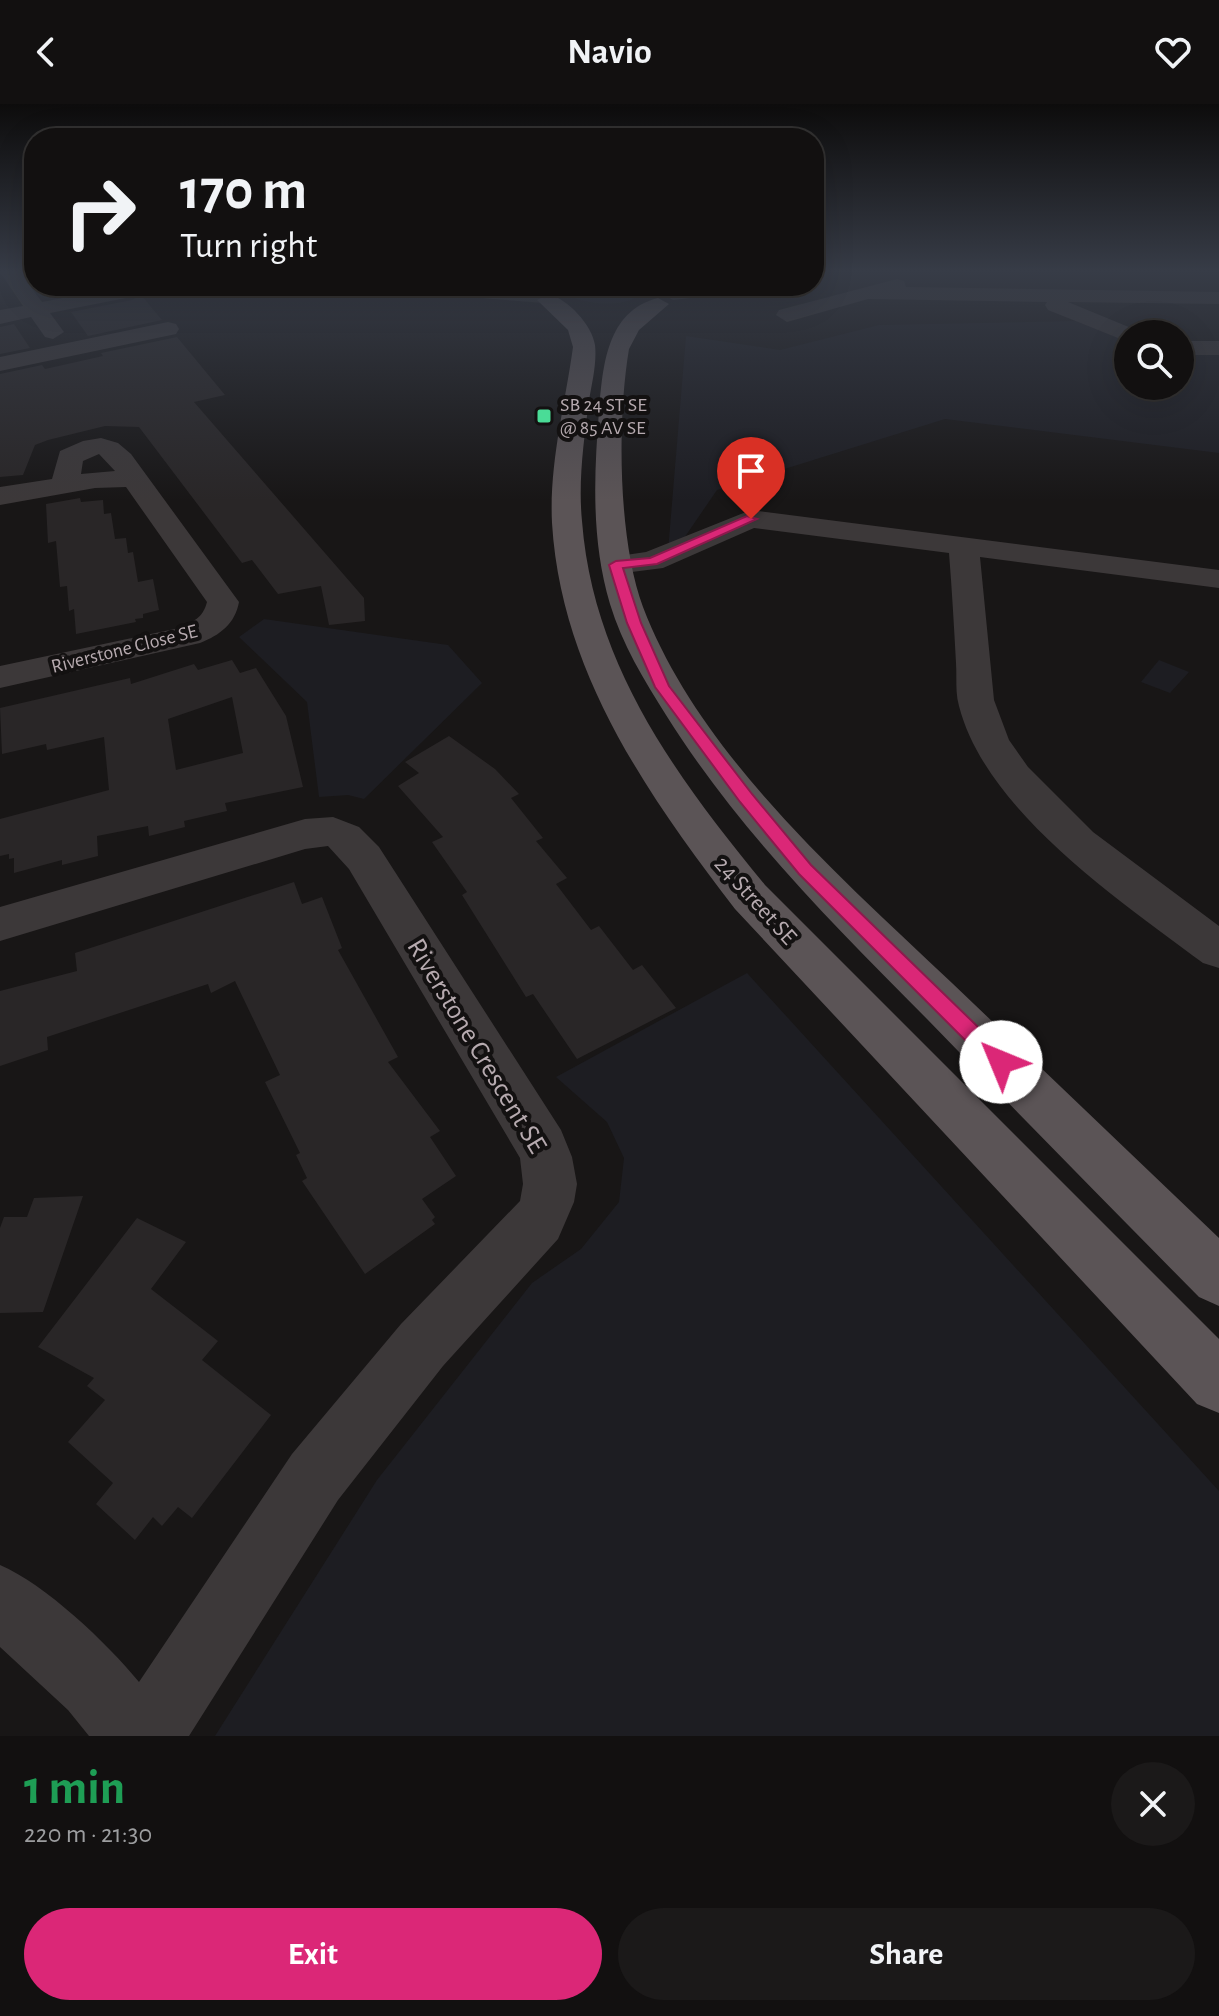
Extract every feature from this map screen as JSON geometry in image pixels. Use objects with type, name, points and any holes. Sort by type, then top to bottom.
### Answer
[{"type":"main road","name":"24 Street SE","points":[[584,348],[567,491],[573,575],[583,622],[637,743],[689,821],[750,897],[1219,1382]]},
{"type":"main road","points":[[618,348],[607,484],[616,565],[634,623],[663,687],[746,798],[805,869],[1219,1277]]},
{"type":"street","points":[[0,364],[75,348]]},
{"type":"street","name":"Riverstone Close SE","points":[[0,496],[134,478],[223,602],[221,615],[203,631],[0,677]]},
{"type":"street","points":[[616,565],[652,561],[751,519],[1219,579]]},
{"type":"street","points":[[964,548],[977,706],[995,747],[1025,788],[1072,836],[1124,880],[1219,950]]},
{"type":"street","name":"Riverstone Crescent SE","points":[[0,924],[305,834],[330,829],[344,835],[364,858],[542,1147],[550,1174],[547,1205],[539,1220],[422,1345],[315,1477],[146,1736]]},
{"type":"street","points":[[0,1600],[94,1684],[135,1736]]},
{"type":"shaded area","points":[[685,348],[1114,348],[1114,400],[1194,400],[1194,351],[1219,351],[1219,453],[945,419],[717,490],[667,563]]},
{"type":"shaded area","points":[[264,619],[448,645],[482,683],[364,799],[348,795],[319,797],[307,702],[239,637]]},
{"type":"shaded area","points":[[1159,660],[1189,672],[1170,693],[1141,682]]},
{"type":"shaded area","points":[[747,973],[1219,1491],[1219,1736],[215,1736],[377,1480],[532,1283],[581,1249],[619,1202],[624,1158],[607,1122],[556,1077]]},
{"type":"building","points":[[0,348],[29,348],[0,354]]},
{"type":"building","points":[[124,348],[186,348],[225,395],[194,402],[364,598],[365,621],[329,625],[321,586],[278,594],[252,560],[242,563],[139,427],[105,426],[48,440],[35,445],[23,475],[0,477],[0,374],[42,365],[45,369],[103,356],[101,353]]},
{"type":"building","points":[[80,498],[81,502],[103,500],[104,514],[111,513],[115,539],[126,538],[128,553],[133,552],[138,582],[153,579],[159,610],[143,614],[143,618],[135,619],[136,622],[76,634],[74,609],[69,611],[67,586],[60,587],[56,541],[48,543],[46,504]]},
{"type":"building","points":[[232,660],[240,673],[256,668],[286,716],[303,787],[225,803],[227,811],[184,821],[185,827],[149,836],[148,826],[97,836],[98,856],[62,865],[62,860],[14,873],[14,858],[9,859],[9,854],[0,856],[0,819],[109,790],[104,737],[47,750],[46,744],[2,754],[0,708],[130,678],[131,684],[194,664],[198,670]],"holes":[[[232,697],[243,753],[176,770],[168,719]]]},
{"type":"building","points":[[449,736],[495,769],[519,794],[511,798],[543,838],[536,841],[567,878],[556,884],[591,930],[599,926],[633,970],[642,965],[676,1008],[577,1059],[533,994],[526,997],[462,895],[467,892],[432,842],[443,837],[398,786],[419,773],[405,762]]},
{"type":"building","points":[[294,882],[302,904],[322,897],[342,948],[338,950],[398,1057],[388,1062],[440,1131],[430,1137],[456,1176],[422,1199],[435,1217],[432,1220],[435,1224],[365,1274],[302,1181],[307,1178],[296,1155],[300,1153],[265,1082],[280,1075],[235,981],[211,993],[208,984],[47,1037],[48,1050],[0,1066],[0,991],[77,971],[75,953]]},
{"type":"building","points":[[83,1196],[43,1312],[0,1313],[0,1228],[4,1217],[27,1217],[34,1198]]},
{"type":"building","points":[[137,1218],[186,1242],[151,1289],[218,1341],[202,1360],[271,1415],[192,1518],[178,1507],[162,1526],[153,1517],[135,1540],[96,1504],[113,1483],[68,1442],[105,1400],[87,1386],[94,1378],[38,1347]]},
{"type":"place","name":"SB 24 ST SE @ 85 AV SE","points":[[544,416]]},
{"type":"route","points":[[751,519],[652,561],[616,565],[634,623],[663,687],[746,798],[805,869],[1001,1062]]}]
